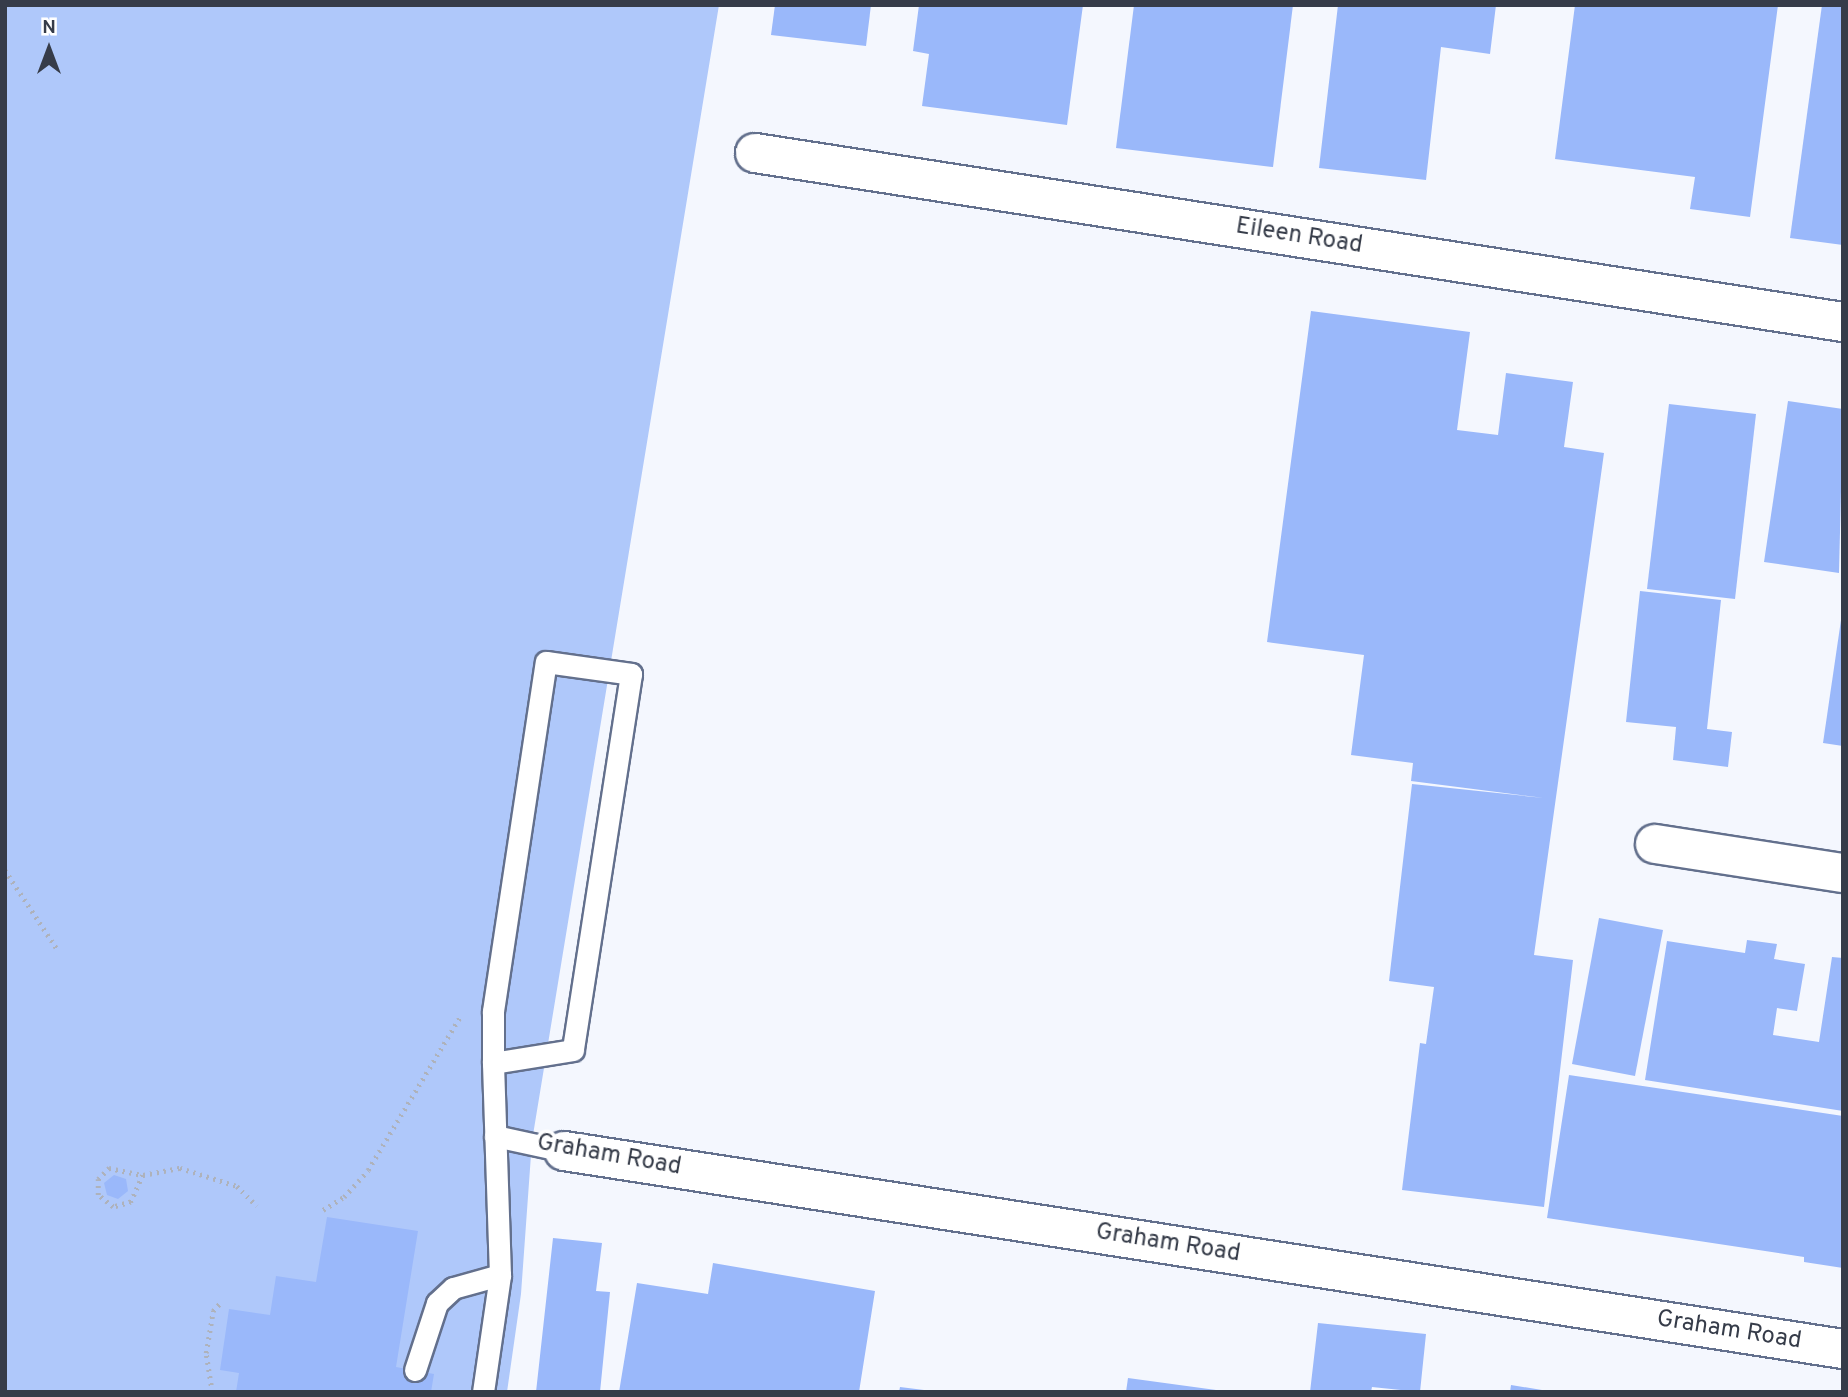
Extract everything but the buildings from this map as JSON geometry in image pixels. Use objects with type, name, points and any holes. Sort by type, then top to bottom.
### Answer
[{"type":"street","name":"Eileen Road","points":[[755,153],[1843,322]]},
{"type":"street","points":[[1655,844],[1843,873]]},
{"type":"street","name":"Graham Road","points":[[564,1151],[1843,1349]]},
{"type":"lane","points":[[483,1392],[499,1275],[493,1063],[493,1011],[546,662],[631,674],[573,1050],[493,1063]]},
{"type":"lane","name":"Graham Road","points":[[495,1136],[564,1151]]},
{"type":"lane","points":[[415,1370],[437,1303],[453,1288],[499,1275]]},
{"type":"path","points":[[5,870],[57,949]]},
{"type":"path","points":[[323,1210],[344,1196],[368,1170],[461,1015]]},
{"type":"path","points":[[143,1175],[131,1202],[113,1207],[98,1195],[97,1178],[109,1168],[143,1175],[180,1168],[237,1186],[257,1206]]},
{"type":"path","points":[[212,1392],[206,1353],[212,1311],[220,1302]]},
{"type":"shaded area","points":[[5,5],[719,5],[532,1141],[521,1294],[507,1392],[5,1392]]}]
